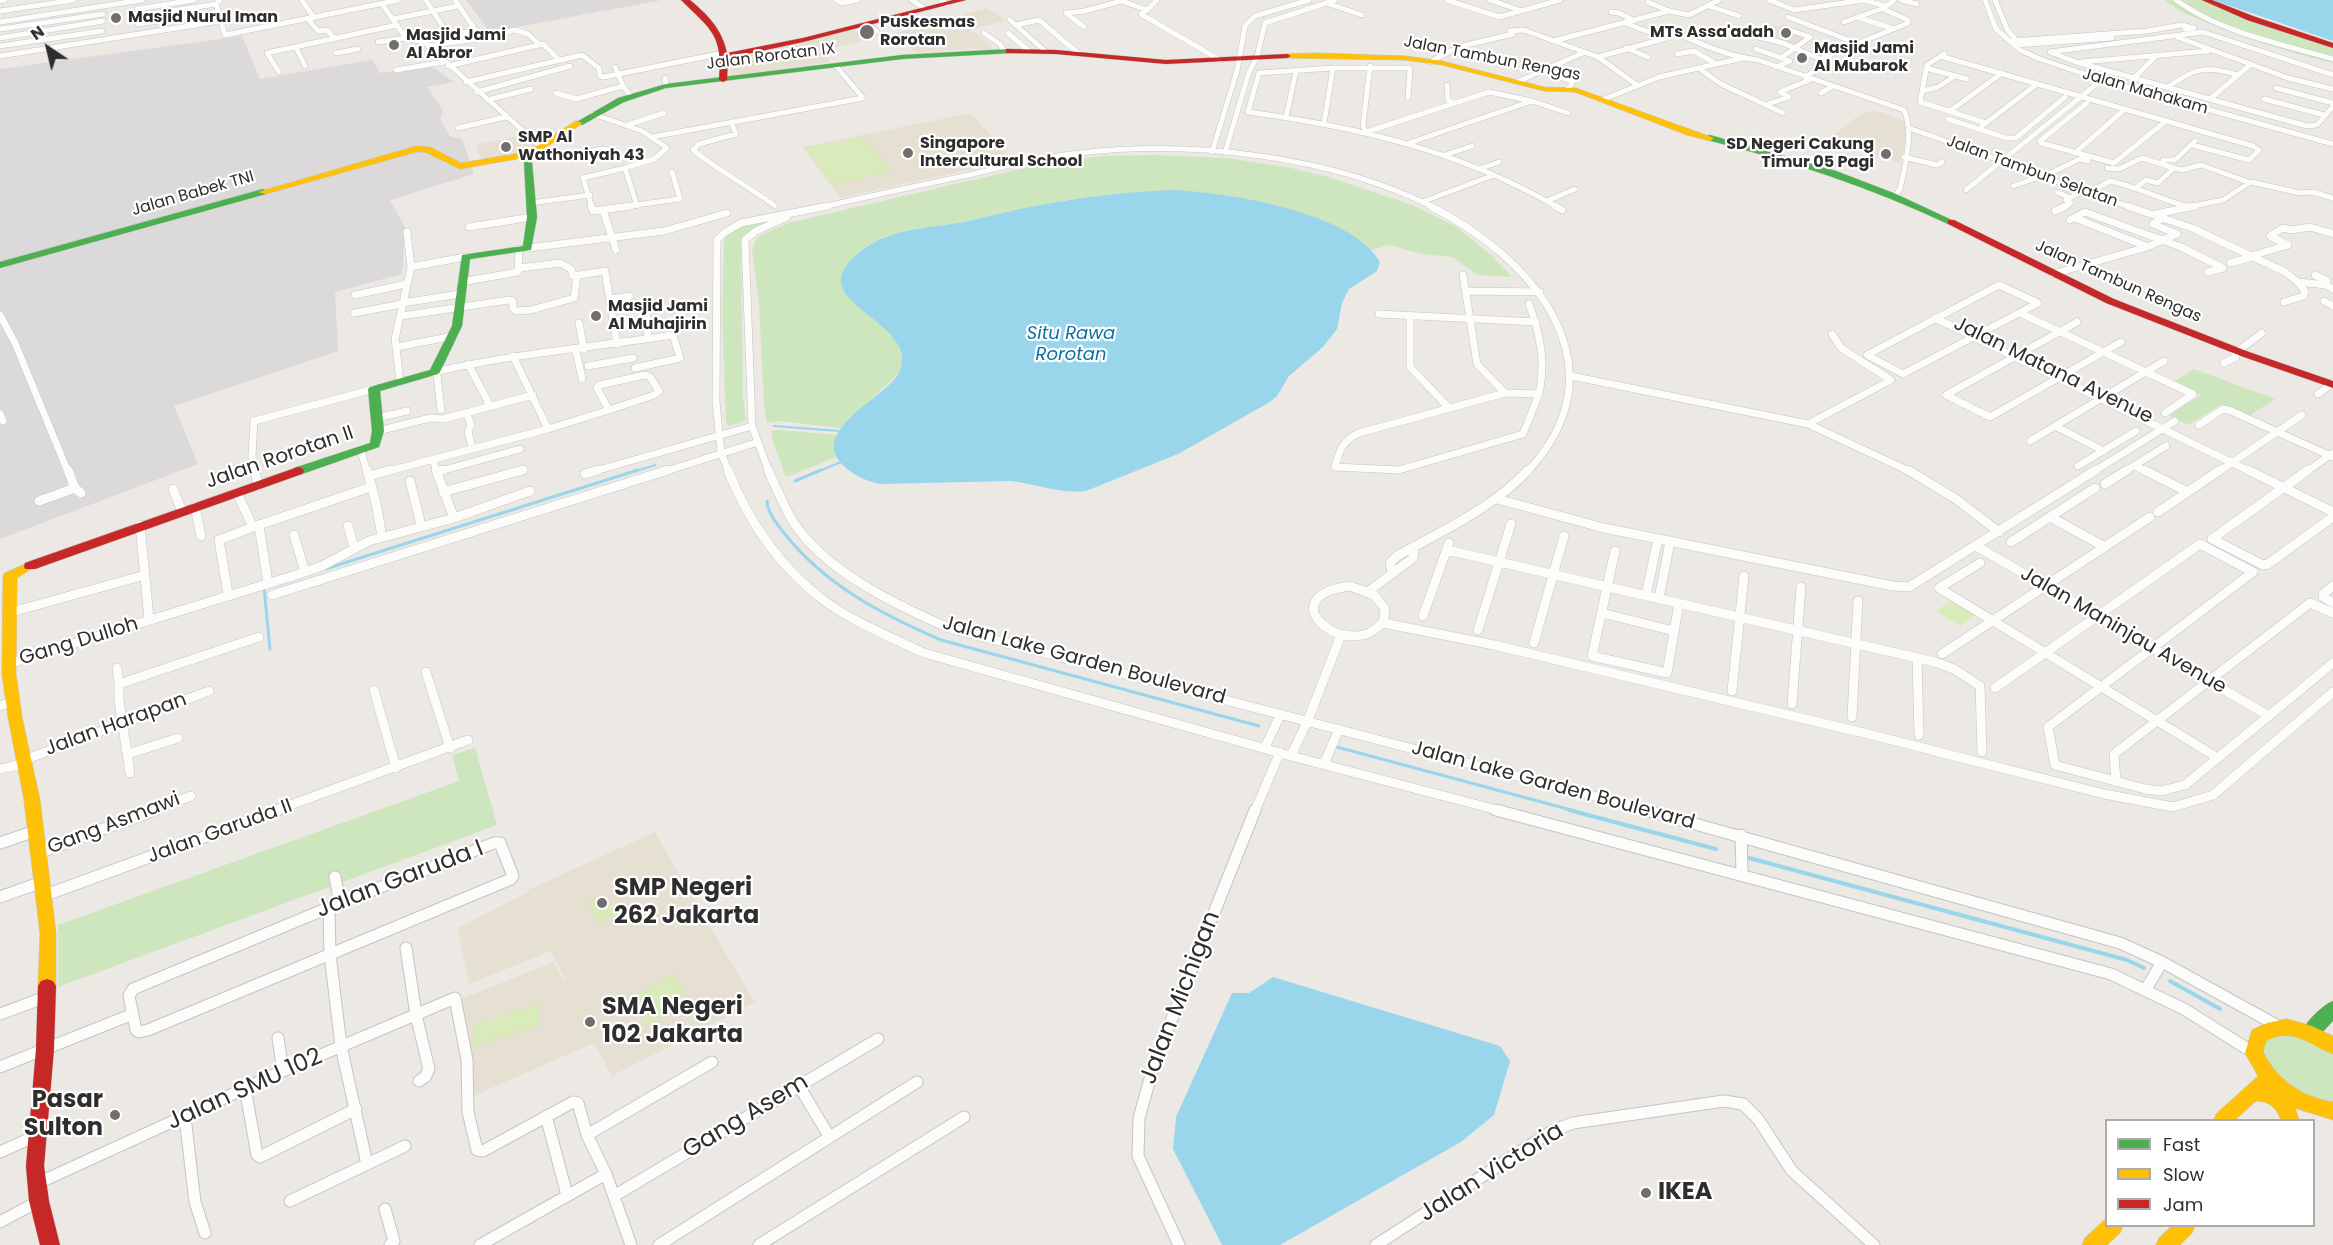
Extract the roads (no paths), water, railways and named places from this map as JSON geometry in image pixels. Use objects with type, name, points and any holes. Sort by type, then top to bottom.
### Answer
[{"type":"street","points":[[0,1],[5,0]]},
{"type":"street","points":[[0,11],[74,0]]},
{"type":"street","points":[[103,14],[1,31],[2,22],[142,0]]},
{"type":"street","points":[[137,9],[194,0]]},
{"type":"street","points":[[302,0],[318,31],[327,30],[335,39]]},
{"type":"street","points":[[138,16],[218,2],[221,21],[225,35],[227,35],[399,0]]},
{"type":"street","points":[[426,0],[448,35]]},
{"type":"street","points":[[685,0],[716,27],[724,55],[723,80]]},
{"type":"street","points":[[836,0],[842,3],[858,0]]},
{"type":"street","points":[[912,0],[925,9]]},
{"type":"street","name":"Jalan Rorotan IX","points":[[724,55],[872,28],[944,2],[962,0]]},
{"type":"street","points":[[1084,27],[1066,14],[1085,11],[1120,0],[1148,10]]},
{"type":"street","points":[[1157,0],[1141,14],[1218,58]]},
{"type":"street","points":[[1212,152],[1238,65],[1245,26],[1251,19],[1309,0]]},
{"type":"street","points":[[1251,19],[1267,22],[1335,0]]},
{"type":"street","points":[[1447,0],[1499,17],[1560,0]]},
{"type":"street","points":[[1493,1],[1503,0]]},
{"type":"street","name":"Jalan Tambun Rengas","points":[[1553,41],[1669,11],[1683,16],[1719,0]]},
{"type":"street","points":[[1769,0],[1798,12],[1787,16],[1859,44]]},
{"type":"street","points":[[1794,10],[1865,0],[1885,7]]},
{"type":"street","points":[[1844,22],[1885,7],[1894,0]]},
{"type":"street","points":[[1901,0],[1917,4]]},
{"type":"street","points":[[1985,0],[1996,29],[2014,43],[2147,31],[2182,25],[2194,28],[2225,24]]},
{"type":"street","points":[[1995,0],[2014,43]]},
{"type":"street","points":[[2176,0],[2191,10],[2257,38],[2333,61]]},
{"type":"street","points":[[2206,0],[2250,18],[2333,46]]},
{"type":"street","points":[[137,1],[138,34]]},
{"type":"street","points":[[1493,1],[1523,11]]},
{"type":"street","points":[[1648,2],[1669,11]]},
{"type":"street","points":[[354,3],[358,9]]},
{"type":"street","points":[[393,19],[433,11],[456,3],[477,30],[414,39]]},
{"type":"street","points":[[1326,3],[1362,15]]},
{"type":"street","points":[[382,4],[406,38]]},
{"type":"street","points":[[101,40],[104,6]]},
{"type":"street","points":[[1709,6],[1738,16]]},
{"type":"street","points":[[1805,77],[1813,72],[1820,59],[1909,21],[1883,10],[1885,7]]},
{"type":"street","points":[[138,24],[219,12]]},
{"type":"street","points":[[1611,12],[1619,13],[1635,21]]},
{"type":"street","points":[[1857,17],[1894,29]]},
{"type":"street","points":[[1010,20],[1045,51]]},
{"type":"street","points":[[1016,25],[1039,20],[1079,53]]},
{"type":"street","points":[[0,38],[103,21]]},
{"type":"street","points":[[0,56],[221,21]]},
{"type":"street","points":[[1225,153],[1249,72],[1257,57],[1267,22]]},
{"type":"street","points":[[1625,23],[1654,34],[1673,30],[1743,58],[1904,110],[1910,141],[1904,157],[1897,195]]},
{"type":"street","points":[[279,72],[267,54],[397,25]]},
{"type":"street","points":[[2214,26],[2258,42],[2333,61]]},
{"type":"street","points":[[1575,27],[1582,32]]},
{"type":"street","points":[[1784,28],[1810,37]]},
{"type":"street","points":[[1781,58],[1819,29]]},
{"type":"street","points":[[428,46],[485,38],[519,30],[530,35],[540,45]]},
{"type":"street","points":[[1431,61],[1465,46],[1523,30],[1598,57],[1637,85]]},
{"type":"street","points":[[0,46],[102,31]]},
{"type":"street","points":[[1733,31],[1796,48],[1820,59]]},
{"type":"street","points":[[2276,88],[2333,104],[2317,125],[2307,126],[2133,79],[2050,52],[2177,37],[2199,32],[2333,75]]},
{"type":"street","points":[[984,33],[1000,44],[1004,51]]},
{"type":"street","points":[[1008,33],[1029,51]]},
{"type":"street","points":[[2177,37],[2288,78],[2333,89]]},
{"type":"street","points":[[378,42],[406,38],[424,42],[506,117],[536,150],[573,154],[602,149],[614,151]]},
{"type":"street","points":[[1598,57],[1667,38]]},
{"type":"street","points":[[328,40],[338,56],[358,49]]},
{"type":"street","points":[[1455,40],[1465,46]]},
{"type":"street","name":"Jalan Mahakam","points":[[2014,43],[2061,68],[2333,142]]},
{"type":"street","points":[[396,70],[446,64],[545,44],[559,60]]},
{"type":"street","points":[[1634,46],[1652,51]]},
{"type":"street","points":[[296,47],[305,66]]},
{"type":"street","points":[[1626,48],[1648,57]]},
{"type":"street","points":[[1756,49],[1790,61],[1776,67]]},
{"type":"street","points":[[2076,62],[2211,50]]},
{"type":"street","name":"Jalan Rorotan IX","points":[[395,154],[424,148],[460,166],[536,150],[626,90],[666,82],[723,80],[913,56],[1004,51],[1079,53],[1175,62]]},
{"type":"street","points":[[1684,59],[1677,54],[1694,51],[1716,64]]},
{"type":"street","points":[[1517,82],[1585,52]]},
{"type":"street","points":[[1986,123],[1920,102],[1926,68],[1943,54],[2037,84],[2253,146],[2259,150],[2249,160],[2194,142],[2172,161],[2132,150]]},
{"type":"street","points":[[466,82],[583,55],[599,68],[601,76],[654,68],[661,63],[724,55]]},
{"type":"street","name":"Jalan Tambun Rengas","points":[[1175,62],[1218,58],[1238,65],[1257,57],[1346,55],[1431,61],[1546,90],[1568,89],[1605,98],[1690,133],[1784,156],[1897,195],[2153,319],[2332,384]]},
{"type":"street","points":[[2133,79],[2157,55]]},
{"type":"street","points":[[1605,98],[1637,85],[1743,58]]},
{"type":"street","points":[[1691,64],[1721,84],[1783,113]]},
{"type":"street","points":[[1238,65],[1249,72]]},
{"type":"street","points":[[2210,99],[2250,65]]},
{"type":"street","points":[[477,92],[570,66]]},
{"type":"street","points":[[652,137],[863,98],[836,66]]},
{"type":"street","points":[[1370,66],[1363,126],[1366,132],[1489,92],[1532,101],[1568,113]]},
{"type":"street","points":[[1408,98],[1410,68],[1370,66],[1259,73],[1248,112],[1324,123],[1409,142],[1494,175],[1562,210]]},
{"type":"street","points":[[556,93],[576,99],[626,90],[615,67]]},
{"type":"street","points":[[1324,123],[1333,68]]},
{"type":"street","points":[[1926,68],[1967,79]]},
{"type":"street","points":[[2168,87],[2193,69],[2217,69],[2238,75]]},
{"type":"street","points":[[1542,70],[1573,82],[1568,89]]},
{"type":"street","points":[[1286,117],[1296,71]]},
{"type":"street","points":[[1950,111],[2002,73]]},
{"type":"street","points":[[1922,91],[1938,87],[1955,76]]},
{"type":"street","points":[[2252,110],[2288,78]]},
{"type":"street","points":[[1765,105],[1789,97],[1780,93],[1812,79]]},
{"type":"street","points":[[1966,190],[2103,80]]},
{"type":"street","points":[[1978,129],[2037,84]]},
{"type":"street","points":[[1447,85],[1448,100],[1453,103]]},
{"type":"street","points":[[1821,93],[1833,86]]},
{"type":"street","points":[[487,100],[531,89]]},
{"type":"street","points":[[1948,119],[2006,138],[2016,138],[2065,97]]},
{"type":"street","points":[[2264,99],[2324,115]]},
{"type":"street","points":[[1409,142],[1532,101]]},
{"type":"street","points":[[2087,104],[2040,141],[2114,163],[2166,121]]},
{"type":"street","points":[[2075,153],[2125,109]]},
{"type":"street","points":[[627,125],[664,113]]},
{"type":"street","points":[[593,114],[627,125],[652,137],[667,150],[651,161],[583,178],[590,195],[592,211],[681,199],[672,172]]},
{"type":"street","points":[[458,128],[506,117]]},
{"type":"street","points":[[1964,124],[1972,119]]},
{"type":"street","points":[[731,122],[736,134],[699,144],[693,150],[720,171],[740,180],[776,206]]},
{"type":"street","name":"Jalan Tambun Selatan","points":[[1909,128],[2104,200],[2164,217],[2218,239],[2285,272],[2298,282],[2330,287]]},
{"type":"street","points":[[1445,155],[1472,146]]},
{"type":"street","points":[[792,214],[1061,155],[1138,149],[1225,153],[1316,167],[1393,190],[1465,223],[1501,251],[1537,290],[1557,319],[1569,350],[1571,376],[1562,415],[1544,453],[1524,477],[1497,499],[1436,533],[1414,549],[1400,552],[1390,563],[1392,572]]},
{"type":"street","points":[[519,270],[531,210],[528,162],[536,150]]},
{"type":"street","name":"Jalan Babek TNI","points":[[0,265],[395,154]]},
{"type":"street","points":[[1904,157],[1937,165],[1942,162]]},
{"type":"street","points":[[2013,186],[2043,176],[2080,159],[2116,169],[2142,158],[2182,170],[2201,165],[2248,182],[2257,182],[2300,193],[2313,192],[2333,198]]},
{"type":"street","points":[[1479,169],[1499,162]]},
{"type":"street","points":[[625,168],[637,206]]},
{"type":"street","points":[[2137,187],[2146,180],[2158,183],[2174,168]]},
{"type":"street","points":[[1422,202],[1494,175]]},
{"type":"street","points":[[2055,211],[2071,203],[2066,200],[2110,181],[2137,187],[2147,194],[2188,207]]},
{"type":"street","name":"Jalan Tambun Selatan","points":[[2155,214],[2227,198],[2248,182]]},
{"type":"street","points":[[1547,201],[1575,189]]},
{"type":"street","points":[[2057,192],[2070,198]]},
{"type":"street","points":[[469,227],[590,195]]},
{"type":"street","points":[[2104,200],[2072,219],[2094,225],[2115,236],[2148,247]]},
{"type":"street","points":[[603,210],[616,250]]},
{"type":"street","points":[[2085,212],[2164,240],[2223,268]]},
{"type":"street","points":[[411,267],[465,257],[664,231],[727,213]]},
{"type":"street","name":"Jalan Lake Garden Boulevard","points":[[792,214],[756,231],[746,240],[752,426],[763,460],[793,521],[819,551],[860,583],[897,606],[949,628],[1011,646],[1308,720],[1741,835],[2120,943],[2162,962],[2278,1026]]},
{"type":"street","name":"Jalan Lake Garden Boulevard","points":[[792,214],[744,223],[724,232],[717,240],[716,401],[721,453],[745,509],[760,535],[787,568],[826,602],[867,626],[924,653],[1286,754],[2110,974],[2146,989],[2227,1033],[2254,1053]]},
{"type":"street","points":[[2057,272],[2148,247],[2177,233],[2153,224],[2164,217]]},
{"type":"street","points":[[2094,225],[2104,219]]},
{"type":"street","points":[[2115,236],[2123,227]]},
{"type":"street","points":[[2208,272],[2232,265],[2231,262],[2288,245],[2270,236],[2283,228],[2291,231],[2310,227],[2333,234]]},
{"type":"street","points":[[400,382],[396,347],[402,304],[411,267],[407,232]]},
{"type":"street","points":[[636,234],[641,245]]},
{"type":"street","points":[[434,372],[454,336],[465,257]]},
{"type":"street","points":[[401,316],[519,270],[560,263],[571,269],[573,276],[605,271],[617,344]]},
{"type":"street","points":[[354,313],[460,294],[513,301],[513,308],[518,312],[572,300],[576,295],[577,275]]},
{"type":"street","points":[[1463,275],[1472,320],[1477,364],[1505,393]]},
{"type":"street","points":[[2315,275],[2327,281],[2330,287]]},
{"type":"street","points":[[2284,302],[2304,296],[2305,292],[2298,282]]},
{"type":"street","points":[[355,295],[406,284]]},
{"type":"street","points":[[2000,285],[2038,303],[2020,313],[1903,374],[1866,355],[2000,285]]},
{"type":"street","points":[[1466,289],[1537,290]]},
{"type":"street","points":[[610,299],[630,296]]},
{"type":"street","points":[[2324,301],[2333,306]]},
{"type":"street","points":[[1529,304],[1536,322],[1544,357],[1540,394],[1523,434],[1399,470],[1335,467],[1340,446],[1346,438],[1505,393],[1540,394]]},
{"type":"street","points":[[646,307],[648,338]]},
{"type":"street","points":[[2020,313],[2193,394],[2165,413]]},
{"type":"street","points":[[1379,314],[1536,322]]},
{"type":"street","points":[[0,315],[15,343],[75,490],[43,500]]},
{"type":"street","points":[[1410,317],[1410,367],[1449,408]]},
{"type":"street","name":"Jalan Matana Avenue","points":[[1937,317],[2060,377],[2168,425],[2286,486]]},
{"type":"street","points":[[2077,322],[1946,395],[1990,417],[2121,342]]},
{"type":"street","points":[[579,323],[582,379]]},
{"type":"street","points":[[2224,363],[2236,357],[2238,350],[2262,333]]},
{"type":"street","points":[[1808,424],[1891,380],[1841,348],[1832,334]]},
{"type":"street","points":[[258,486],[252,457],[255,439],[253,422],[468,364],[580,350],[673,335],[681,357],[635,368]]},
{"type":"street","points":[[396,347],[454,336]]},
{"type":"street","points":[[629,342],[638,376]]},
{"type":"street","points":[[513,357],[548,429]]},
{"type":"street","points":[[588,366],[633,358]]},
{"type":"street","points":[[2030,441],[2164,361]]},
{"type":"street","points":[[468,364],[491,407]]},
{"type":"street","points":[[434,372],[437,375],[441,410]]},
{"type":"street","points":[[369,476],[548,429],[609,410],[658,393],[650,377],[638,376],[598,386],[609,410]]},
{"type":"street","points":[[1571,376],[1808,424],[1859,445],[1923,478],[1963,504],[1999,532]]},
{"type":"street","points":[[2318,394],[2332,384]]},
{"type":"street","name":"Jalan Rorotan II","points":[[50,1245],[36,1184],[36,1136],[45,1049],[48,933],[25,761],[6,704],[5,663],[9,578],[14,572],[140,525],[362,451],[377,443],[378,424],[374,389]]},
{"type":"street","points":[[378,424],[430,418],[442,419],[532,395]]},
{"type":"street","points":[[2199,425],[2226,409],[2332,455]]},
{"type":"street","points":[[378,424],[407,411]]},
{"type":"street","points":[[565,413],[571,422]]},
{"type":"street","points":[[467,414],[471,423],[468,431],[472,448]]},
{"type":"street","points":[[1942,654],[2302,415]]},
{"type":"street","points":[[1497,499],[1550,515],[1670,542],[1893,586],[1909,587],[2168,425]]},
{"type":"street","points":[[585,474],[752,426]]},
{"type":"street","points":[[2055,426],[2104,451]]},
{"type":"street","points":[[2078,466],[2136,432]]},
{"type":"street","points":[[272,595],[758,441]]},
{"type":"street","points":[[2105,484],[2166,446]]},
{"type":"street","points":[[437,472],[520,449]]},
{"type":"street","points":[[362,451],[382,537]]},
{"type":"street","points":[[2332,455],[2212,539],[2263,565],[2268,564],[2333,517]]},
{"type":"street","points":[[433,459],[442,492],[454,518]]},
{"type":"street","points":[[2135,465],[2188,492]]},
{"type":"street","points":[[442,492],[524,470]]},
{"type":"street","points":[[410,481],[422,525]]},
{"type":"street","points":[[2286,486],[2333,505]]},
{"type":"street","points":[[2286,486],[2333,512]]},
{"type":"street","points":[[228,594],[219,540],[371,487]]},
{"type":"street","points":[[2011,542],[2095,488]]},
{"type":"street","points":[[173,489],[189,509],[201,536]]},
{"type":"street","name":"Gang Dulloh","points":[[5,663],[93,636],[142,624],[149,619],[305,572],[326,564],[354,547],[422,525],[454,518],[530,491]]},
{"type":"street","points":[[237,493],[256,526],[268,583]]},
{"type":"street","points":[[2050,517],[2105,547]]},
{"type":"street","points":[[1478,630],[1511,524]]},
{"type":"street","points":[[140,525],[149,619]]},
{"type":"street","points":[[348,526],[354,547]]},
{"type":"street","points":[[294,535],[305,572]]},
{"type":"street","points":[[1534,643],[1564,536]]},
{"type":"street","points":[[1646,595],[1658,539]]},
{"type":"street","points":[[1659,598],[1670,542]]},
{"type":"street","points":[[1995,688],[2200,544],[2253,572],[2048,727],[2055,765],[2116,782],[2161,791],[2186,785],[2333,663]]},
{"type":"street","name":"Jalan Maninjau Avenue","points":[[1978,545],[2271,714]]},
{"type":"street","points":[[1423,616],[1448,547],[1499,562],[1917,658],[1954,669],[1980,686],[1982,752]]},
{"type":"street","points":[[1369,591],[1392,572],[1404,567],[1413,558],[1414,549]]},
{"type":"street","points":[[1616,551],[1592,656],[1667,674],[1679,603]]},
{"type":"street","points":[[1980,563],[1939,588],[2218,758]]},
{"type":"street","points":[[8,614],[70,594],[145,575]]},
{"type":"street","points":[[1732,691],[1744,576]]},
{"type":"street","points":[[1340,586],[1369,591],[1382,602],[1386,609],[1383,623],[1366,634],[1341,635],[1329,631],[1313,616],[1311,608],[1314,599],[1321,592],[1340,586]]},
{"type":"street","points":[[2333,586],[2323,594],[2323,597],[2333,603]]},
{"type":"street","points":[[1792,704],[1801,587]]},
{"type":"street","points":[[1852,717],[1858,601]]},
{"type":"street","points":[[2116,782],[2114,754],[2311,602],[2333,613]]},
{"type":"street","points":[[1602,614],[1674,631]]},
{"type":"street","points":[[1383,623],[1494,645],[1868,734],[2104,794],[2173,807],[2213,795],[2333,692]]},
{"type":"street","name":"Jalan Michigan","points":[[1179,1245],[1138,1156],[1136,1140],[1142,1100],[1198,951],[1286,754],[1308,720],[1341,635]]},
{"type":"street","points":[[119,684],[259,637]]},
{"type":"street","points":[[1917,658],[1919,735]]},
{"type":"street","points":[[117,668],[130,773]]},
{"type":"street","points":[[426,672],[450,748]]},
{"type":"street","points":[[374,690],[396,768]]},
{"type":"street","name":"Jalan Harapan","points":[[0,769],[208,691]]},
{"type":"street","points":[[1265,747],[1281,714]]},
{"type":"street","points":[[1324,764],[1338,729]]},
{"type":"street","points":[[128,754],[178,738]]},
{"type":"street","name":"Jalan Garuda II","points":[[0,897],[43,889],[396,768],[468,740]]},
{"type":"street","name":"Gang Asmawi","points":[[38,853],[191,796]]},
{"type":"street","points":[[0,843],[35,831]]},
{"type":"street","points":[[1741,835],[1742,874]]},
{"type":"street","name":"Jalan Garuda I","points":[[498,843],[513,876],[507,881],[330,955],[142,1032],[136,1030],[129,993],[133,989],[334,905],[498,843]]},
{"type":"street","points":[[335,877],[330,955],[341,1046],[367,1164]]},
{"type":"street","points":[[406,948],[416,1015],[429,1069],[425,1077],[419,1081]]},
{"type":"street","points":[[2146,989],[2162,962]]},
{"type":"street","points":[[0,1014],[45,997]]},
{"type":"street","name":"Jalan SMU 102","points":[[36,1184],[244,1088],[455,998],[467,1060],[468,1112],[477,1150],[483,1151],[546,1116]]},
{"type":"street","points":[[2310,1032],[2333,1009]]},
{"type":"street","points":[[0,1067],[133,1014]]},
{"type":"street","points":[[2333,1046],[2310,1032],[2278,1026],[2258,1036],[2254,1053],[2268,1078],[2283,1092],[2305,1105],[2333,1111]]},
{"type":"street","points":[[278,1038],[283,1071]]},
{"type":"street","name":"Gang Asem","points":[[614,1196],[878,1039]]},
{"type":"street","points":[[587,1135],[712,1062]]},
{"type":"street","points":[[2224,1119],[2268,1078]]},
{"type":"street","points":[[659,1245],[916,1082]]},
{"type":"street","points":[[799,1086],[829,1136]]},
{"type":"street","points":[[244,1088],[257,1155],[260,1156],[356,1109]]},
{"type":"street","points":[[2253,1093],[2267,1093],[2278,1099],[2289,1112],[2290,1119]]},
{"type":"street","name":"Jalan Victoria","points":[[1376,1245],[1552,1131],[1573,1123],[1724,1101],[1743,1104],[1758,1119],[1792,1171],[1874,1245]]},
{"type":"street","points":[[567,1195],[546,1116],[573,1102],[578,1103],[587,1135],[606,1174],[631,1245]]},
{"type":"street","points":[[2291,1119],[2305,1105]]},
{"type":"street","points":[[185,1117],[195,1202],[205,1233]]},
{"type":"street","points":[[759,1245],[964,1117]]},
{"type":"street","points":[[0,1152],[36,1136]]},
{"type":"street","points":[[290,1201],[405,1146]]},
{"type":"street","points":[[480,1245],[606,1174]]},
{"type":"street","points":[[0,1222],[39,1201]]},
{"type":"street","points":[[385,1209],[394,1241],[390,1245]]},
{"type":"street","points":[[2092,1245],[2112,1227]]},
{"type":"street","points":[[2166,1245],[2184,1227]]},
{"type":"water","points":[[2213,0],[2333,0],[2333,41]]},
{"type":"water","name":"Situ Rawa Rorotan","points":[[1171,190],[1253,200],[1316,217],[1365,244],[1380,262],[1377,271],[1349,289],[1342,303],[1337,329],[1323,347],[1289,376],[1277,396],[1270,402],[1178,454],[1086,491],[1058,490],[1011,481],[880,484],[859,476],[841,463],[834,449],[836,436],[857,412],[895,378],[901,368],[901,351],[892,336],[850,300],[842,287],[842,273],[854,257],[866,247],[879,240],[908,231],[969,221],[1019,209],[1069,200]]},
{"type":"water","points":[[1273,977],[1500,1046],[1510,1061],[1494,1115],[1461,1142],[1280,1245],[1222,1245],[1173,1149],[1176,1117],[1232,993],[1249,993]]},
{"type":"waterway","points":[[774,426],[839,431]]},
{"type":"waterway","points":[[817,472],[841,462]]},
{"type":"waterway","points":[[633,472],[655,465]]},
{"type":"waterway","points":[[325,569],[638,470]]},
{"type":"waterway","points":[[795,481],[821,470]]},
{"type":"waterway","points":[[767,501],[771,514],[779,526],[817,568],[855,596],[897,620],[941,640],[1259,726]]},
{"type":"waterway","points":[[264,588],[270,649]]},
{"type":"waterway","points":[[1337,747],[1575,811]]},
{"type":"waterway","points":[[1569,810],[1716,849]]},
{"type":"waterway","points":[[1749,858],[2127,960],[2144,968]]},
{"type":"waterway","points":[[2170,981],[2220,1009]]},
{"type":"place","name":"Masjid Nurul Iman","points":[[116,18]]},
{"type":"place","name":"Puskesmas Rorotan","points":[[867,32]]},
{"type":"place","name":"MTs Assa'adah","points":[[1786,33]]},
{"type":"place","name":"Masjid Jami Al Abror","points":[[394,45]]},
{"type":"place","name":"Masjid Jami Al Mubarok","points":[[1802,58]]},
{"type":"place","name":"SMP Al Wathoniyah 43","points":[[506,147]]},
{"type":"place","name":"Singapore Intercultural School","points":[[908,153]]},
{"type":"place","name":"SD Negeri Cakung Timur 05 Pagi","points":[[1886,154]]},
{"type":"place","name":"Masjid Jami Al Muhajirin","points":[[596,316]]},
{"type":"place","name":"SMP Negeri 262 Jakarta","points":[[602,903]]},
{"type":"place","name":"SMA Negeri 102 Jakarta","points":[[590,1022]]},
{"type":"place","name":"Pasar Sulton","points":[[115,1115]]},
{"type":"place","name":"IKEA","points":[[1646,1193]]}]
